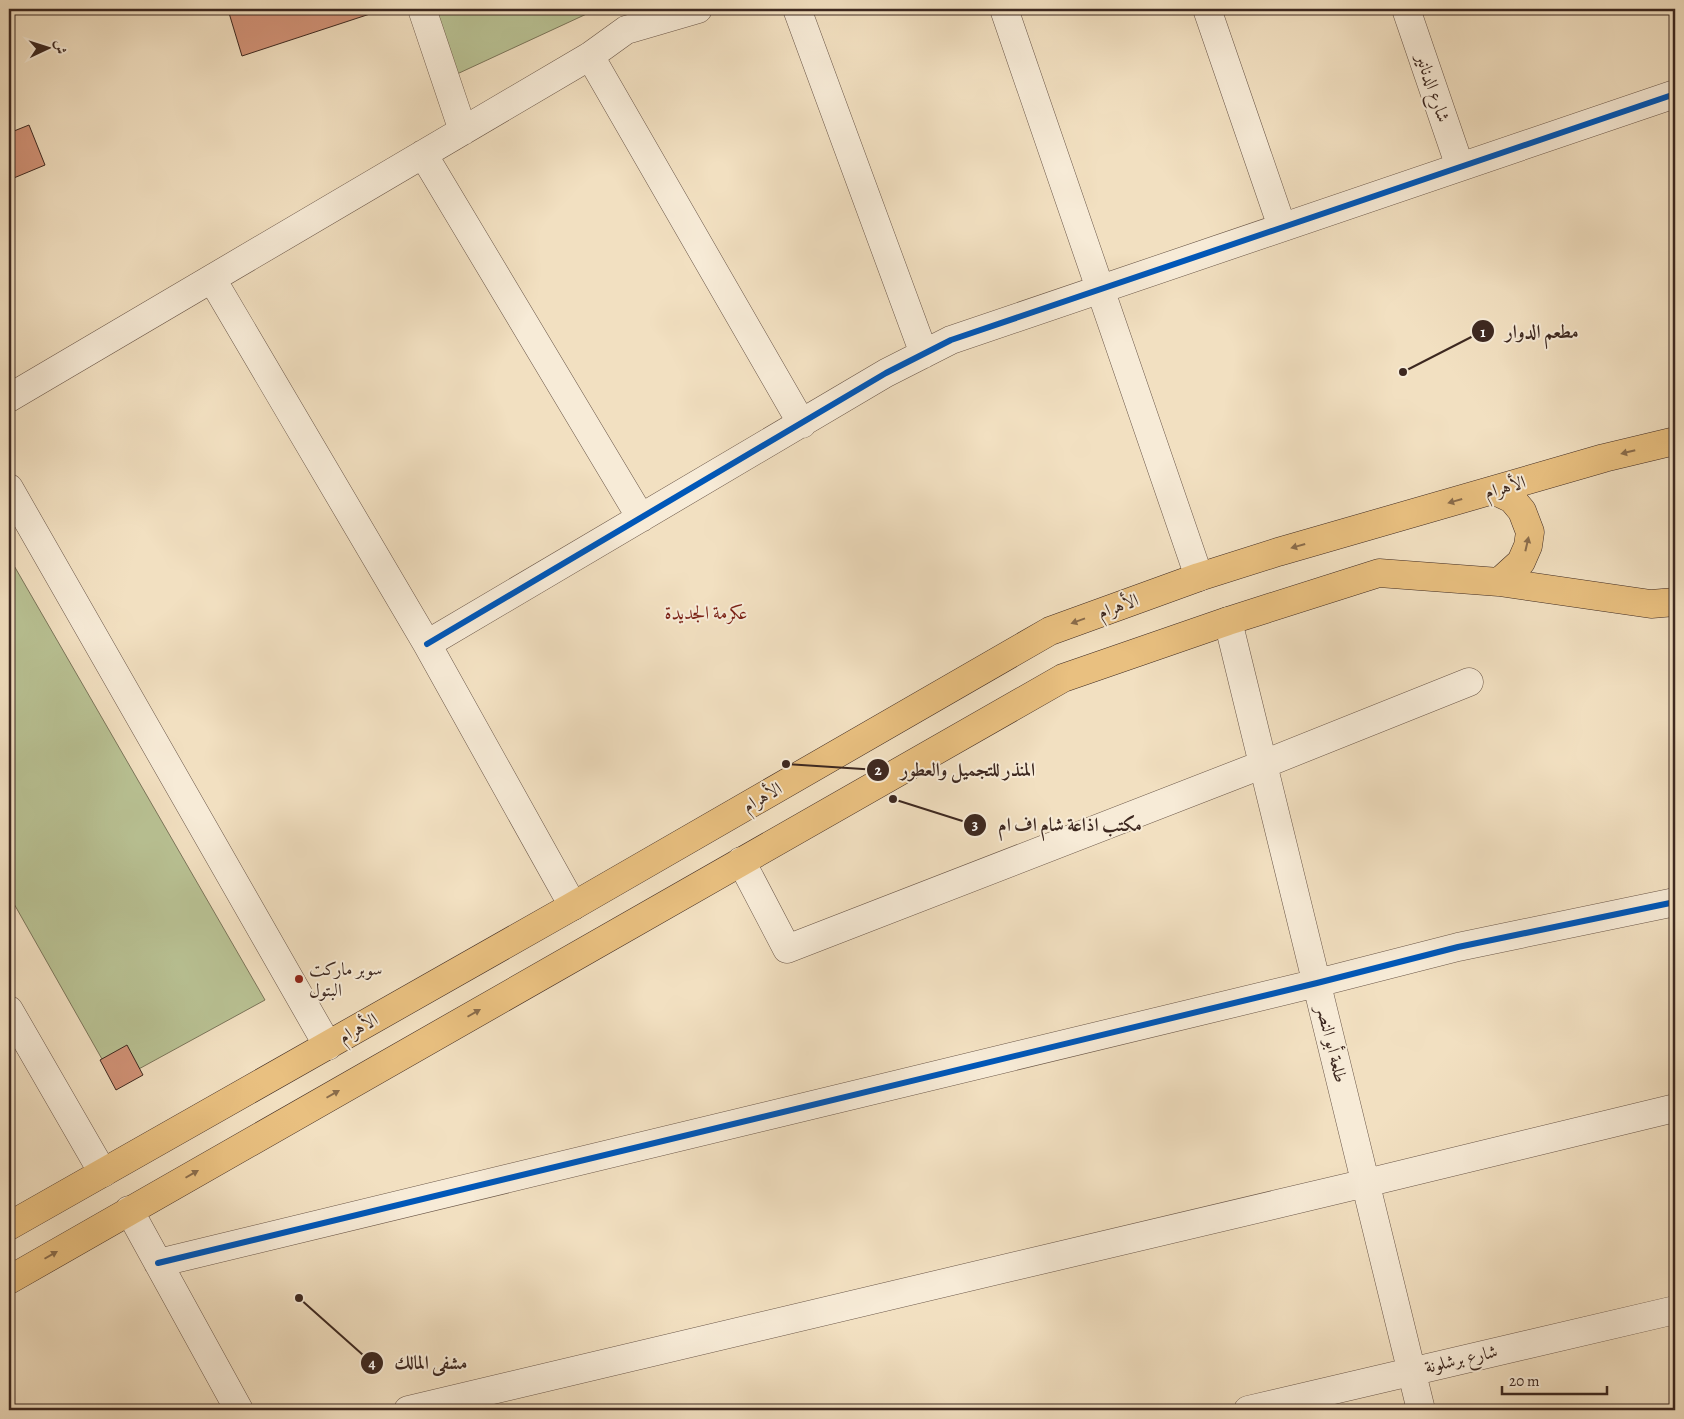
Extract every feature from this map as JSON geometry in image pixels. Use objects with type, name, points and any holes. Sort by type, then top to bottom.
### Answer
[{"type":"main road","name":"الأهرام","points":[[9,1226],[573,906],[1050,631],[1199,577],[1278,552],[1604,458],[1675,441]]},
{"type":"main road","points":[[1493,490],[1512,499],[1522,511],[1530,532],[1528,546],[1521,562],[1499,582]]},
{"type":"main road","points":[[9,1280],[1063,678],[1228,620],[1379,573],[1499,582],[1651,604],[1675,602]]},
{"type":"street","points":[[422,9],[462,131]]},
{"type":"street","points":[[9,398],[590,56],[622,19],[698,9]]},
{"type":"street","points":[[797,9],[924,354]]},
{"type":"street","points":[[1004,9],[1199,577]]},
{"type":"street","points":[[1207,9],[1282,227]]},
{"type":"street","name":"شارع الدنانير","points":[[1406,9],[1460,167]]},
{"type":"street","points":[[590,56],[802,424]]},
{"type":"street","points":[[427,644],[886,374],[952,340],[1675,94]]},
{"type":"street","points":[[423,154],[641,518]]},
{"type":"street","points":[[212,279],[427,644],[573,906]]},
{"type":"street","points":[[9,488],[328,1046]]},
{"type":"street","name":"طلعة أبو النصر","points":[[1228,620],[1421,1410]]},
{"type":"street","points":[[741,861],[787,949],[1264,764],[1469,682]]},
{"type":"street","points":[[158,1263],[1317,983],[1458,946],[1675,902]]},
{"type":"street","points":[[9,1010],[103,1173]]},
{"type":"street","points":[[408,1410],[1366,1184],[1675,1108]]},
{"type":"street","points":[[130,1210],[239,1410]]},
{"type":"street","name":"شارع برشلونة","points":[[1248,1410],[1675,1310]]},
{"type":"green space","points":[[435,9],[593,9],[593,11],[457,74]]},
{"type":"green space","points":[[9,557],[265,1000],[115,1082],[9,895]]},
{"type":"building","points":[[242,9],[378,9],[379,11],[242,56],[229,13]]},
{"type":"building","points":[[29,125],[45,165],[9,180],[9,133]]},
{"type":"building","points":[[127,1045],[143,1075],[116,1090],[100,1060]]},
{"type":"cycle path","points":[[427,644],[886,373],[951,340],[1675,94]]},
{"type":"cycle path","points":[[158,1263],[1317,983],[1458,947],[1675,902]]},
{"type":"place","name":"مطعم الدوار","points":[[1403,372]]},
{"type":"place","name":"المنذر للتجميل والعطور","points":[[786,764]]},
{"type":"place","name":"مكتب اذاعة شام اف ام","points":[[893,799]]},
{"type":"place","name":"سوبر ماركت البتول","points":[[299,979]]},
{"type":"place","name":"مشفى المالك","points":[[299,1298]]},
{"type":"district","name":"عكرمة الجديدة","points":[[706,613]]}]
